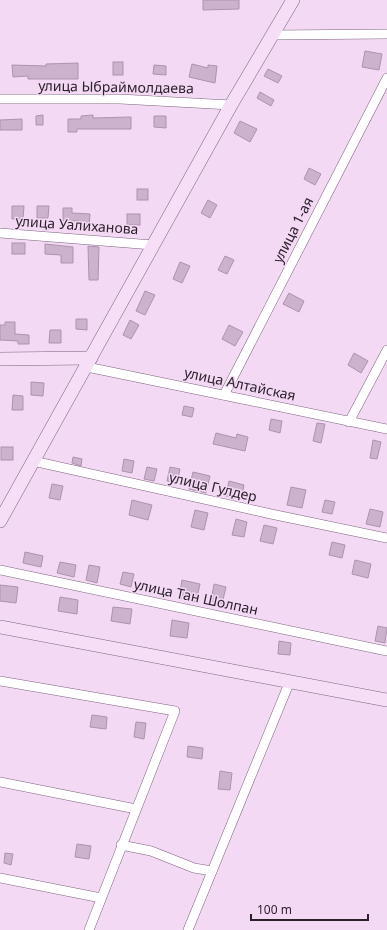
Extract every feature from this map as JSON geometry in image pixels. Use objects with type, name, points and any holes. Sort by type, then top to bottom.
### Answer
[{"type":"street","points":[[0,521],[5,502],[33,461],[89,363],[152,245],[231,105],[293,0]]},
{"type":"street","points":[[272,35],[387,34]]},
{"type":"street","name":"улица 1-ая","points":[[224,394],[387,78]]},
{"type":"street","name":"улица Ыбраймолдаева","points":[[0,99],[120,99],[231,105]]},
{"type":"street","name":"улица Уалиханова","points":[[0,233],[152,245]]},
{"type":"street","points":[[349,422],[387,350]]},
{"type":"street","points":[[0,360],[89,363]]},
{"type":"street","name":"улица Алтайская","points":[[89,363],[349,422],[387,429]]},
{"type":"street","name":"улица Гулдер","points":[[33,461],[271,514],[387,538]]},
{"type":"street","name":"улица Тан Шолпан","points":[[0,570],[387,651]]},
{"type":"street","points":[[0,627],[387,700]]},
{"type":"street","points":[[0,681],[175,711],[121,845],[89,930]]},
{"type":"street","points":[[188,930],[290,682]]},
{"type":"street","points":[[0,782],[136,809]]},
{"type":"street","points":[[121,845],[151,851],[194,868],[212,871]]},
{"type":"street","points":[[0,878],[101,898]]},
{"type":"building","points":[[203,0],[239,0],[239,9],[203,10]]},
{"type":"building","points":[[365,51],[382,54],[379,70],[362,67]]},
{"type":"building","points":[[113,62],[123,62],[123,75],[113,75]]},
{"type":"building","points":[[78,63],[78,79],[28,79],[28,76],[13,77],[12,65],[46,66],[46,64]]},
{"type":"building","points":[[192,64],[208,68],[208,65],[217,66],[215,83],[189,77]]},
{"type":"building","points":[[154,65],[166,66],[166,75],[153,74]]},
{"type":"building","points":[[268,69],[282,76],[278,83],[264,76]]},
{"type":"building","points":[[260,92],[274,100],[271,106],[257,98]]},
{"type":"building","points":[[43,115],[43,125],[36,125],[36,116]]},
{"type":"building","points":[[93,115],[93,118],[131,117],[131,129],[77,129],[77,132],[68,132],[68,119],[81,119],[81,116]]},
{"type":"building","points":[[154,116],[166,116],[166,128],[154,127]]},
{"type":"building","points":[[22,119],[22,130],[0,130],[0,120]]},
{"type":"building","points":[[240,121],[257,129],[250,142],[234,133]]},
{"type":"building","points":[[309,168],[321,174],[315,185],[304,179]]},
{"type":"building","points":[[137,189],[148,189],[148,200],[137,200]]},
{"type":"building","points":[[208,200],[217,205],[210,218],[201,213]]},
{"type":"building","points":[[12,206],[24,206],[23,219],[12,219]]},
{"type":"building","points":[[37,206],[49,206],[48,218],[37,218]]},
{"type":"building","points":[[63,208],[72,208],[72,213],[90,214],[89,227],[79,227],[79,221],[63,221]]},
{"type":"building","points":[[127,214],[140,214],[140,225],[127,225]]},
{"type":"building","points":[[12,243],[25,243],[25,254],[12,254]]},
{"type":"building","points":[[45,244],[73,247],[73,263],[61,263],[61,255],[45,254]]},
{"type":"building","points":[[88,246],[99,247],[98,280],[89,280]]},
{"type":"building","points":[[225,256],[234,260],[227,274],[218,270]]},
{"type":"building","points":[[180,262],[190,266],[182,283],[173,279]]},
{"type":"building","points":[[145,291],[155,295],[145,315],[136,311]]},
{"type":"building","points":[[289,293],[304,301],[299,312],[283,304]]},
{"type":"building","points":[[76,319],[87,319],[87,330],[76,329]]},
{"type":"building","points":[[130,320],[139,325],[131,339],[123,335]]},
{"type":"building","points":[[5,322],[15,322],[15,334],[29,335],[29,344],[18,344],[18,341],[0,340],[0,325],[5,325]]},
{"type":"building","points":[[229,325],[243,332],[235,346],[222,339]]},
{"type":"building","points":[[50,330],[61,330],[61,343],[49,343]]},
{"type":"building","points":[[354,353],[368,361],[361,373],[348,365]]},
{"type":"building","points":[[31,382],[44,383],[43,396],[31,395]]},
{"type":"building","points":[[13,395],[23,396],[23,410],[12,410]]},
{"type":"building","points":[[184,406],[194,408],[192,417],[182,415]]},
{"type":"building","points":[[271,419],[282,421],[280,433],[269,430]]},
{"type":"building","points":[[317,423],[325,424],[321,443],[313,441]]},
{"type":"building","points":[[216,433],[236,438],[237,434],[248,437],[245,451],[213,444]]},
{"type":"building","points":[[373,440],[381,442],[377,459],[370,458]]},
{"type":"building","points":[[1,447],[13,447],[13,460],[1,460]]},
{"type":"building","points":[[73,457],[82,459],[81,466],[72,463]]},
{"type":"building","points":[[124,459],[134,461],[132,473],[122,471]]},
{"type":"building","points":[[147,467],[157,469],[154,481],[144,479]]},
{"type":"building","points":[[170,467],[180,469],[177,483],[167,481]]},
{"type":"building","points":[[193,472],[210,476],[206,493],[189,489]]},
{"type":"building","points":[[229,481],[244,485],[241,499],[226,496]]},
{"type":"building","points":[[52,484],[63,486],[60,500],[49,498]]},
{"type":"building","points":[[291,487],[306,490],[302,508],[287,505]]},
{"type":"building","points":[[132,500],[152,505],[148,520],[129,515]]},
{"type":"building","points":[[325,500],[335,502],[332,514],[322,512]]},
{"type":"building","points":[[370,509],[383,512],[380,527],[366,524]]},
{"type":"building","points":[[195,510],[208,513],[204,530],[191,527]]},
{"type":"building","points":[[236,519],[247,522],[244,537],[232,535]]},
{"type":"building","points":[[264,525],[277,528],[273,544],[260,541]]},
{"type":"building","points":[[332,542],[345,545],[342,558],[329,555]]},
{"type":"building","points":[[25,552],[43,556],[41,567],[23,563]]},
{"type":"building","points":[[355,560],[371,564],[368,578],[352,574]]},
{"type":"building","points":[[60,562],[76,565],[74,577],[57,573]]},
{"type":"building","points":[[89,565],[100,567],[97,583],[86,580]]},
{"type":"building","points":[[123,572],[134,574],[131,587],[120,584]]},
{"type":"building","points":[[182,580],[200,584],[196,602],[179,598]]},
{"type":"building","points":[[214,584],[226,587],[222,604],[211,601]]},
{"type":"building","points":[[0,585],[18,587],[16,603],[0,601]]},
{"type":"building","points":[[60,597],[78,600],[77,614],[58,611]]},
{"type":"building","points":[[113,607],[132,609],[130,624],[111,621]]},
{"type":"building","points":[[172,620],[189,623],[187,638],[170,636]]},
{"type":"building","points":[[378,626],[387,628],[385,643],[375,641]]},
{"type":"building","points":[[279,641],[291,643],[290,655],[278,654]]},
{"type":"building","points":[[92,715],[107,717],[106,729],[90,727]]},
{"type":"building","points":[[136,722],[146,723],[144,739],[134,737]]},
{"type":"building","points":[[188,746],[203,748],[202,759],[187,757]]},
{"type":"building","points":[[220,771],[232,773],[230,790],[218,789]]},
{"type":"building","points":[[77,844],[91,846],[89,859],[75,857]]},
{"type":"building","points":[[5,853],[13,854],[11,865],[4,863]]}]
